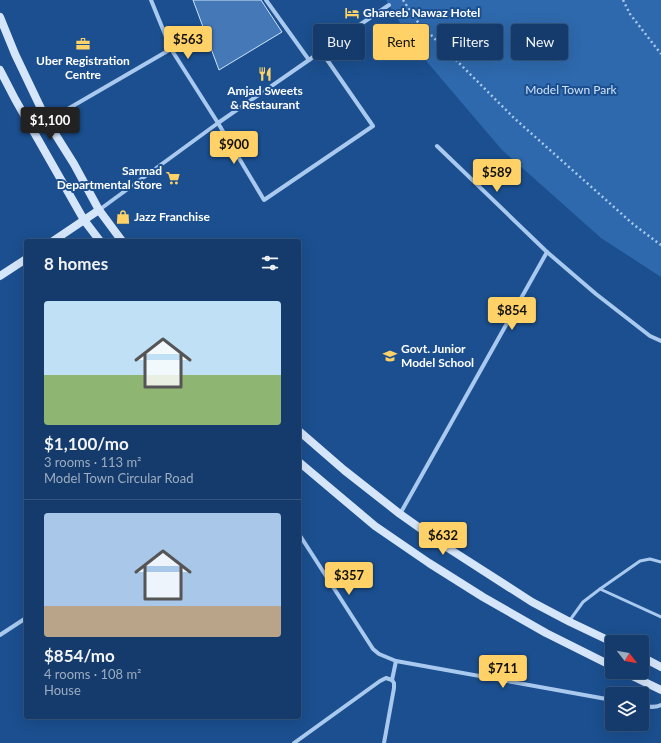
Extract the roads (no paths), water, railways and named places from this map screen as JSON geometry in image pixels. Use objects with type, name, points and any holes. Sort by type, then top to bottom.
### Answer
[{"type":"main road","points":[[0,18],[15,54],[47,121],[74,164],[99,210],[121,239]]},
{"type":"main road","points":[[0,70],[84,220],[98,239]]},
{"type":"main road","points":[[56,239],[99,210]]},
{"type":"main road","points":[[0,276],[24,260]]},
{"type":"main road","points":[[301,433],[344,470],[400,514],[451,550],[532,602],[605,639]]},
{"type":"main road","points":[[301,464],[375,526],[435,566],[539,629],[605,662]]},
{"type":"main road","points":[[649,661],[661,667]]},
{"type":"main road","points":[[638,679],[661,690]]},
{"type":"street","points":[[151,0],[171,49],[218,123],[264,200],[373,126],[327,60]]},
{"type":"street","points":[[266,0],[310,60]]},
{"type":"street","points":[[361,24],[389,5]]},
{"type":"street","points":[[47,121],[171,49]]},
{"type":"street","points":[[99,210],[218,123],[313,58]]},
{"type":"street","points":[[437,146],[547,252],[596,294],[650,336],[661,341]]},
{"type":"street","points":[[400,514],[547,252]]},
{"type":"street","points":[[301,537],[373,649],[379,654],[396,661],[605,699]]},
{"type":"street","points":[[0,635],[24,619]]},
{"type":"street","points":[[384,743],[394,688],[394,683],[392,680],[396,661]]},
{"type":"street","points":[[294,743],[380,681],[386,678],[392,680]]},
{"type":"street","points":[[649,707],[657,707],[661,705]]},
{"type":"lane","points":[[570,622],[583,602],[640,561],[650,559],[661,562]]},
{"type":"lane","points":[[600,589],[661,617]]},
{"type":"place","name":"Ghareeb Nawaz Hotel","points":[[352,13]]},
{"type":"place","name":"Uber Registration Centre","points":[[83,44]]},
{"type":"place","name":"Amjad Sweets & Restaurant","points":[[265,74]]},
{"type":"place","name":"Sarmad Departmental Store","points":[[173,178]]},
{"type":"place","name":"Jazz Franchise","points":[[123,217]]},
{"type":"place","name":"Govt. Junior Model School","points":[[390,356]]},
{"type":"park label","name":"Model Town Park","points":[[571,90]]}]
